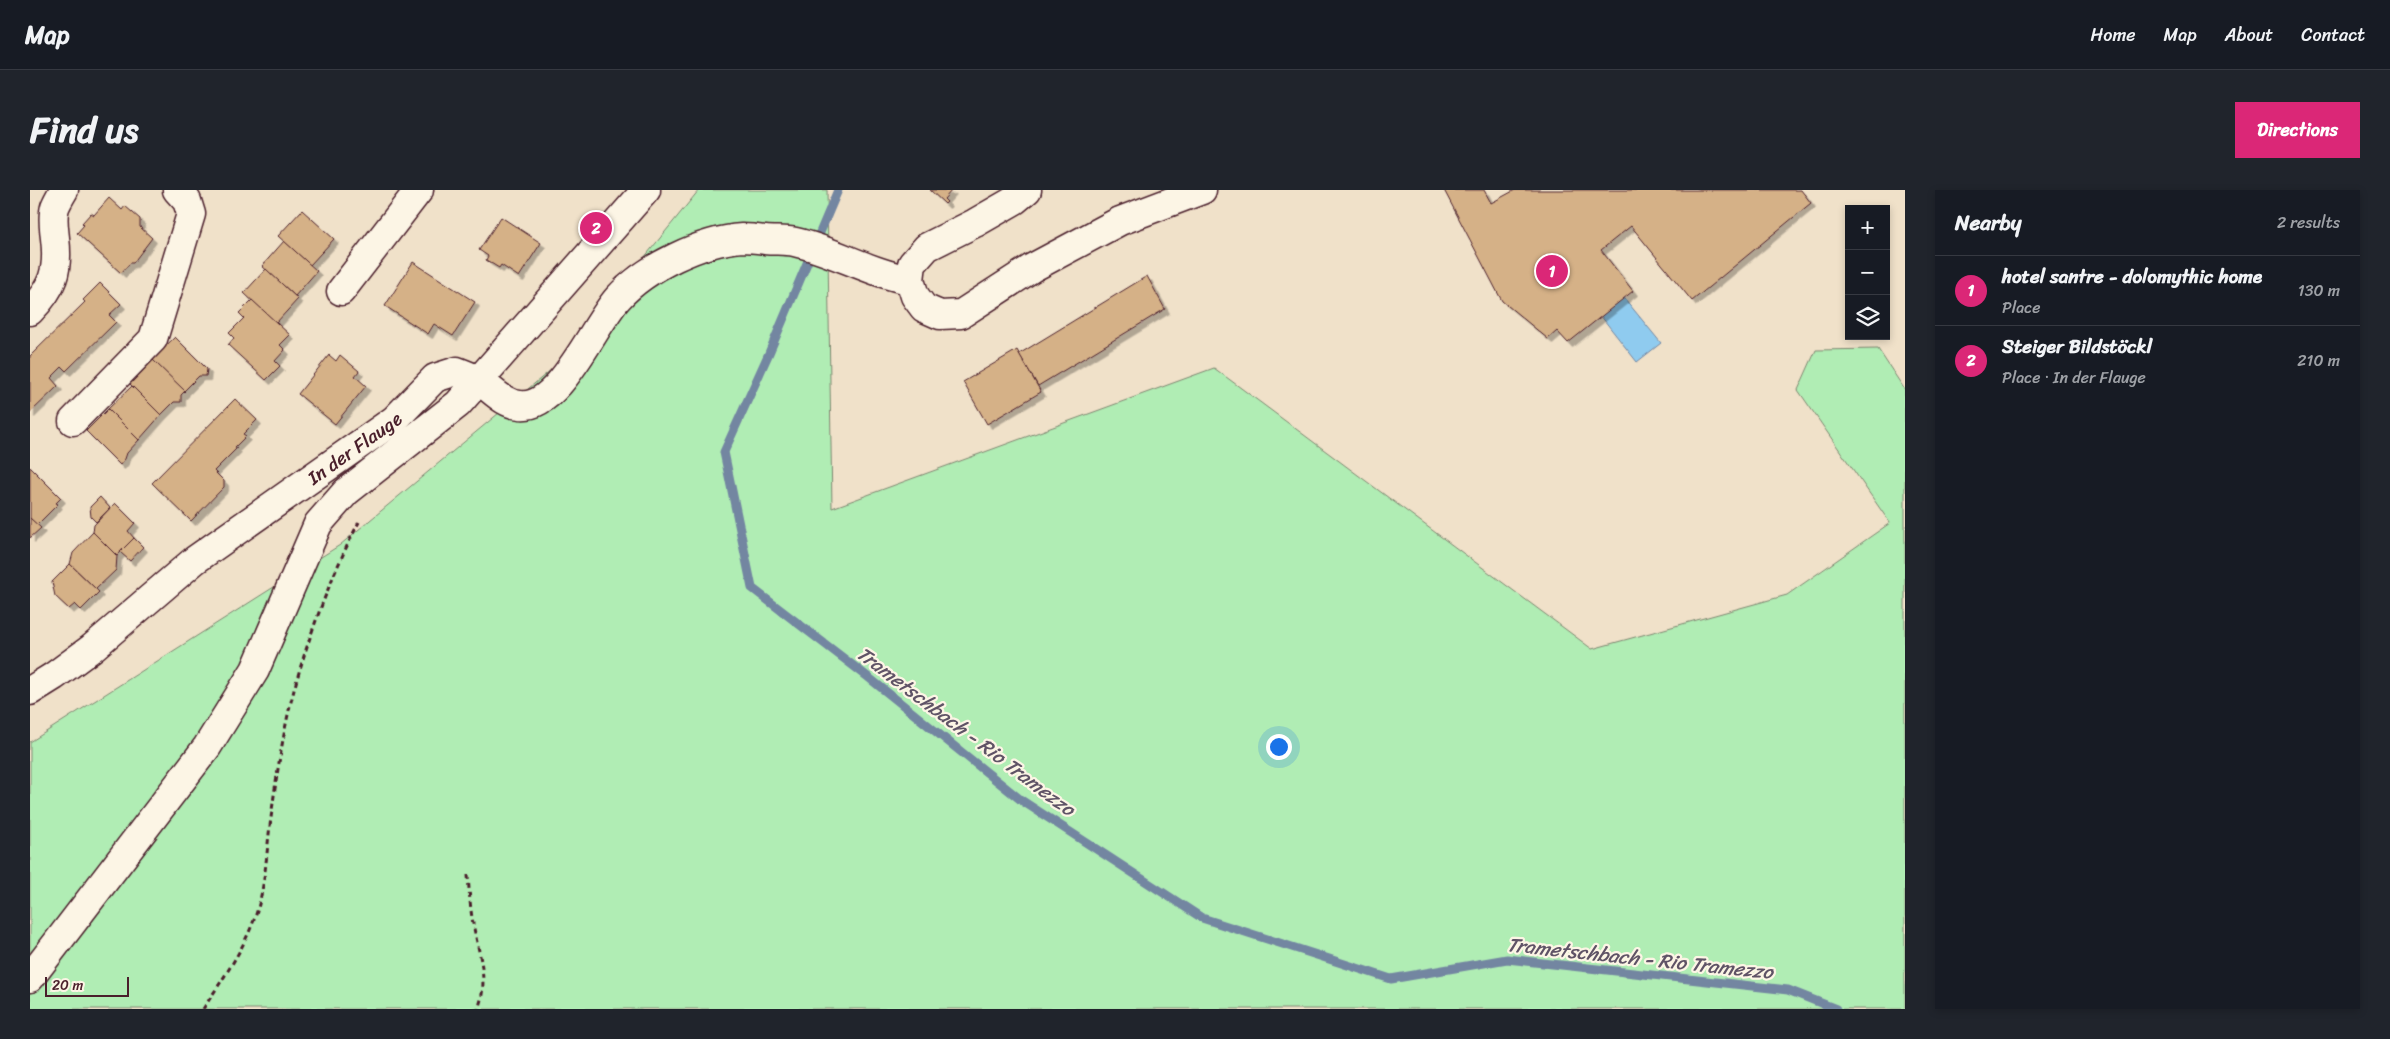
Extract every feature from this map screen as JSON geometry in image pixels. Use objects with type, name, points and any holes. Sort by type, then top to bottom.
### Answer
[{"type":"street","points":[[30,311],[44,297],[54,278],[57,257],[54,227],[55,208],[64,190]]},
{"type":"street","points":[[73,421],[152,339],[190,214],[187,200],[177,190]]},
{"type":"street","points":[[341,291],[420,190]]},
{"type":"street","points":[[30,978],[207,747],[255,670],[318,524],[346,492],[458,404],[646,190]]},
{"type":"street","points":[[1027,190],[1015,200],[991,214],[927,247],[912,264],[904,279],[924,308],[940,315],[961,314],[1032,268],[1120,221],[1202,190]]},
{"type":"street","name":"In der Flauge","points":[[30,691],[92,648],[195,560],[394,420],[435,378],[457,371],[478,380],[498,396],[520,406],[544,399],[564,379],[588,340],[618,298],[651,271],[694,249],[742,238],[794,242],[904,279]]},
{"type":"path","points":[[203,1009],[236,958],[255,919],[263,882],[275,787],[289,709],[311,638],[344,551],[361,520]]},
{"type":"path","points":[[468,875],[472,918],[484,975],[482,998],[478,1009]]},
{"type":"green space","points":[[699,190],[827,190],[832,508],[1214,368],[1592,649],[1787,595],[1890,523],[1798,390],[1816,350],[1878,349],[1905,390],[1905,1009],[30,1009],[30,742],[340,545],[558,364]]},
{"type":"water","points":[[1616,288],[1661,343],[1637,362],[1593,306]]},
{"type":"building","points":[[930,190],[952,190],[944,199],[947,202],[945,204]]},
{"type":"building","points":[[1444,190],[1484,190],[1491,203],[1515,190],[1801,190],[1811,203],[1692,301],[1631,226],[1601,250],[1633,291],[1568,343],[1557,331],[1548,339],[1502,301]]},
{"type":"building","points":[[109,198],[122,210],[125,206],[140,219],[140,227],[152,238],[133,263],[130,263],[121,273],[77,233],[84,225],[82,223],[91,213],[94,215]]},
{"type":"building","points":[[302,210],[334,239],[310,265],[278,236]]},
{"type":"building","points":[[501,217],[541,243],[519,277],[501,265],[499,268],[486,260],[488,256],[479,250]]},
{"type":"building","points":[[284,241],[317,271],[295,296],[262,266]]},
{"type":"building","points":[[413,262],[475,302],[453,336],[434,324],[428,334],[385,306]]},
{"type":"building","points":[[266,269],[298,299],[276,323],[244,293]]},
{"type":"building","points":[[1147,276],[1165,309],[1038,386],[1019,354]]},
{"type":"building","points":[[100,283],[121,304],[109,315],[116,322],[66,371],[62,367],[51,378],[58,386],[30,413],[30,356],[85,302],[83,300]]},
{"type":"building","points":[[252,300],[290,335],[280,345],[285,350],[275,361],[280,366],[266,380],[228,345],[234,338],[229,333],[244,318],[239,313]]},
{"type":"building","points":[[175,337],[207,369],[206,376],[199,376],[184,391],[152,359]]},
{"type":"building","points":[[1017,350],[1041,392],[987,424],[963,382]]},
{"type":"building","points":[[329,355],[336,361],[340,355],[359,371],[355,376],[366,386],[335,424],[298,394]]},
{"type":"building","points":[[153,360],[185,391],[181,395],[181,402],[174,402],[161,415],[130,384]]},
{"type":"building","points":[[132,386],[161,415],[139,440],[108,409]]},
{"type":"building","points":[[235,399],[257,420],[243,434],[246,436],[235,447],[237,448],[214,471],[224,481],[224,487],[191,521],[152,483]]},
{"type":"building","points":[[108,409],[139,440],[127,453],[120,465],[86,431]]},
{"type":"building","points":[[30,467],[61,498],[56,503],[58,504],[37,525],[30,518]]},
{"type":"building","points":[[100,497],[110,508],[96,522],[91,517],[90,507]]},
{"type":"building","points":[[115,503],[135,523],[128,531],[134,538],[117,556],[93,532],[94,525]]},
{"type":"building","points":[[30,518],[41,528],[30,538]]},
{"type":"building","points":[[93,532],[117,556],[116,570],[96,589],[70,564],[73,553]]},
{"type":"building","points":[[134,538],[143,547],[130,561],[120,552]]},
{"type":"building","points":[[70,564],[99,592],[81,610],[75,604],[69,609],[55,596],[52,582]]},
{"type":"waterway","name":"Trametschbach - Rio Tramezzo","points":[[838,190],[769,353],[724,452],[752,588],[868,677],[1021,800],[1202,918],[1391,979],[1507,959],[1788,990],[1836,1009]]},
{"type":"place","name":"Steiger Bildstöckl","points":[[596,228]]},
{"type":"place","name":"hotel santre - dolomythic home","points":[[1552,271]]}]
